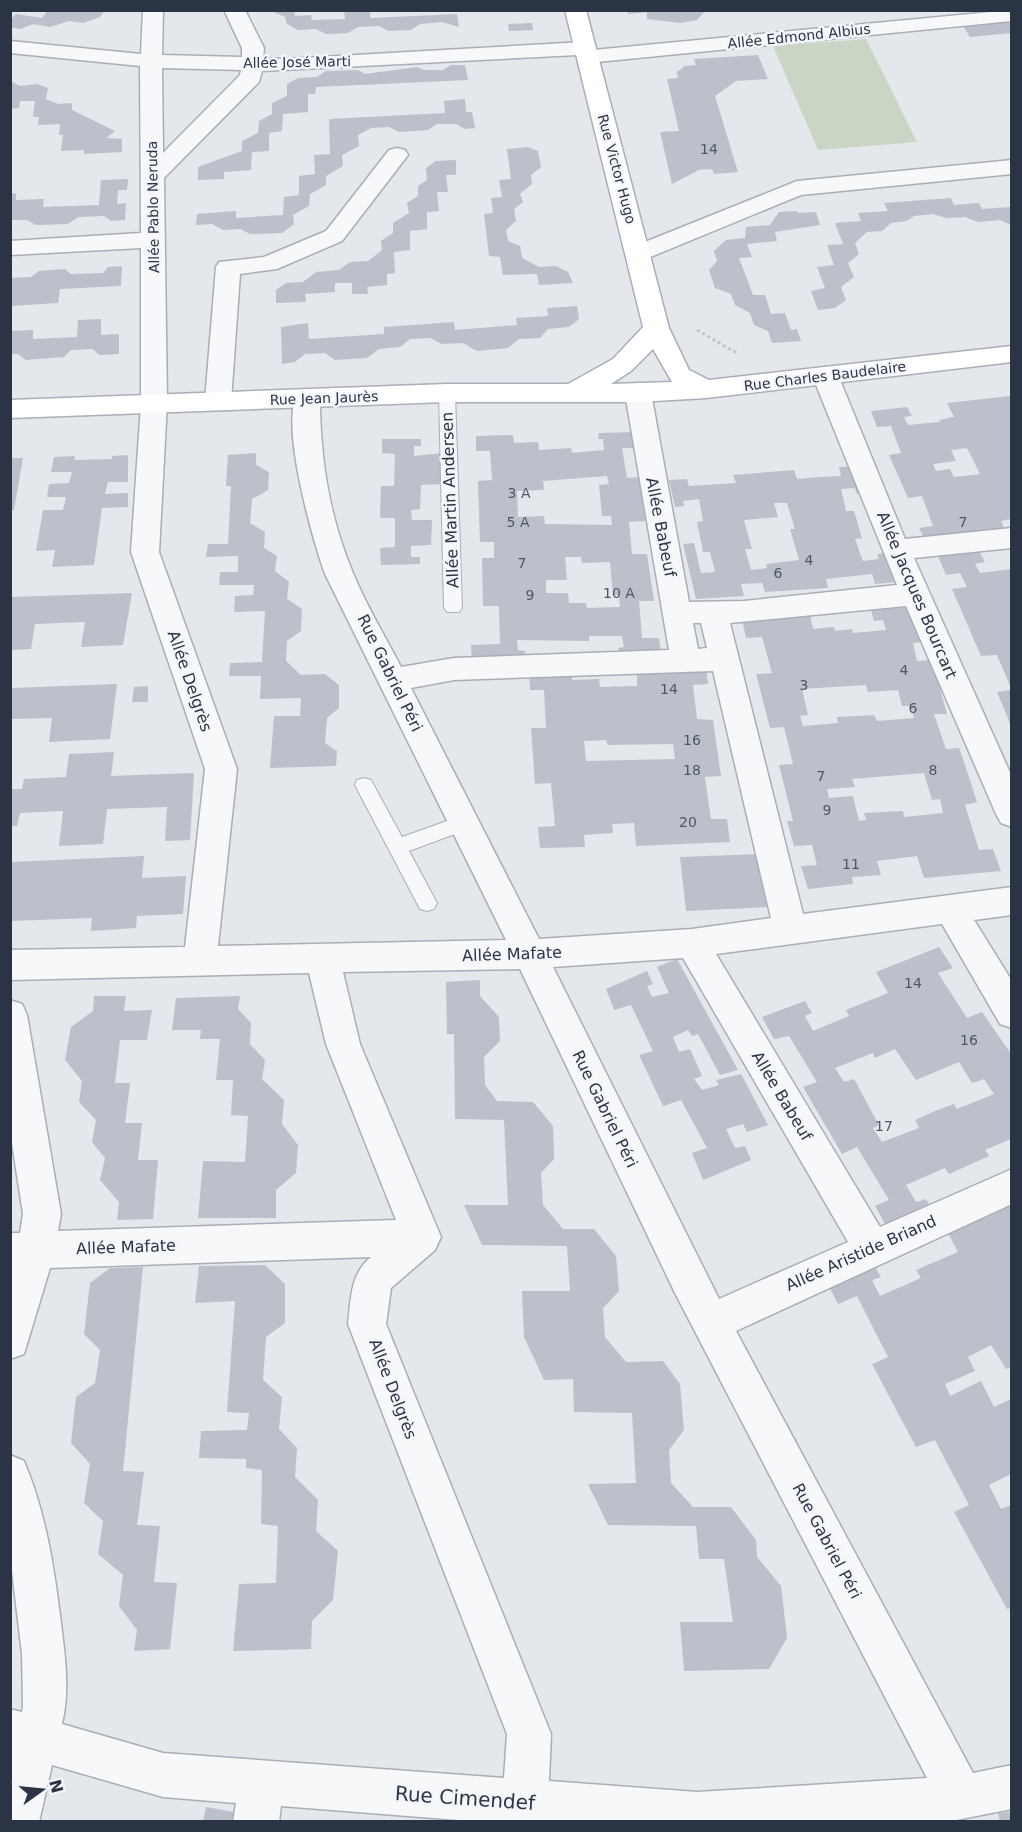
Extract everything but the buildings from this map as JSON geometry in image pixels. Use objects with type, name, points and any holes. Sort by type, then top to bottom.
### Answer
[{"type":"street","name":"Allée Pablo Neruda","points":[[153,10],[151,61],[154,404]]},
{"type":"street","points":[[153,176],[251,77],[253,48],[234,10]]},
{"type":"street","name":"Rue Victor Hugo","points":[[574,10],[639,253],[656,328],[679,375],[706,389]]},
{"type":"street","name":"Allée Edmond Albius","points":[[586,53],[1011,15]]},
{"type":"street","name":"Allée José Marti","points":[[10,46],[151,61],[285,65],[586,53]]},
{"type":"street","points":[[218,401],[228,267],[268,264],[334,236],[397,155]]},
{"type":"street","points":[[639,253],[797,188],[1011,167]]},
{"type":"street","points":[[10,248],[154,240]]},
{"type":"street","points":[[571,393],[608,377],[638,354],[656,328]]},
{"type":"street","name":"Rue Charles Baudelaire","points":[[638,393],[706,389],[1011,354]]},
{"type":"street","name":"Allée Jacques Bourcart","points":[[825,375],[896,550],[1011,814]]},
{"type":"street","name":"Rue Jean Jaurès","points":[[10,409],[447,393],[638,393]]},
{"type":"street","name":"Allée Babeuf","points":[[638,393],[686,660]]},
{"type":"street","name":"Rue Gabriel Péri","points":[[307,399],[311,458],[328,544],[339,574],[530,954],[688,1280],[962,1798]]},
{"type":"street","name":"Allée Delgrès","points":[[154,404],[145,552],[221,769],[200,960]]},
{"type":"street","points":[[896,550],[1011,538]]},
{"type":"street","points":[[677,612],[744,612],[917,594]]},
{"type":"street","points":[[713,611],[791,931]]},
{"type":"street","points":[[392,680],[454,669],[725,659]]},
{"type":"street","name":"Allée Mafate","points":[[10,965],[530,954],[692,944],[1011,901]]},
{"type":"street","points":[[950,909],[1011,1013]]},
{"type":"street","name":"Allée Babeuf","points":[[692,944],[872,1248]]},
{"type":"street","points":[[323,960],[343,1044],[422,1237]]},
{"type":"street","points":[[10,1015],[42,1214],[23,1250],[10,1340]]},
{"type":"street","name":"Allée Aristide Briand","points":[[712,1322],[1011,1186]]},
{"type":"street","name":"Allée Delgrès","points":[[422,1237],[373,1279],[367,1324],[529,1734],[525,1803]]},
{"type":"street","name":"Allée Mafate","points":[[23,1250],[422,1237]]},
{"type":"street","points":[[10,1475],[31,1551],[43,1654],[45,1706],[24,1735],[16,1821]]},
{"type":"street","name":"Rue Cimendef","points":[[24,1735],[259,1802],[525,1803],[697,1815],[962,1798],[1011,1787]]},
{"type":"lane","name":"Allée Martin Andersen","points":[[447,393],[453,608]]},
{"type":"lane","points":[[364,785],[427,903]]},
{"type":"lane","points":[[397,847],[464,824]]},
{"type":"green space","points":[[866,39],[917,142],[818,150],[773,46]]}]
